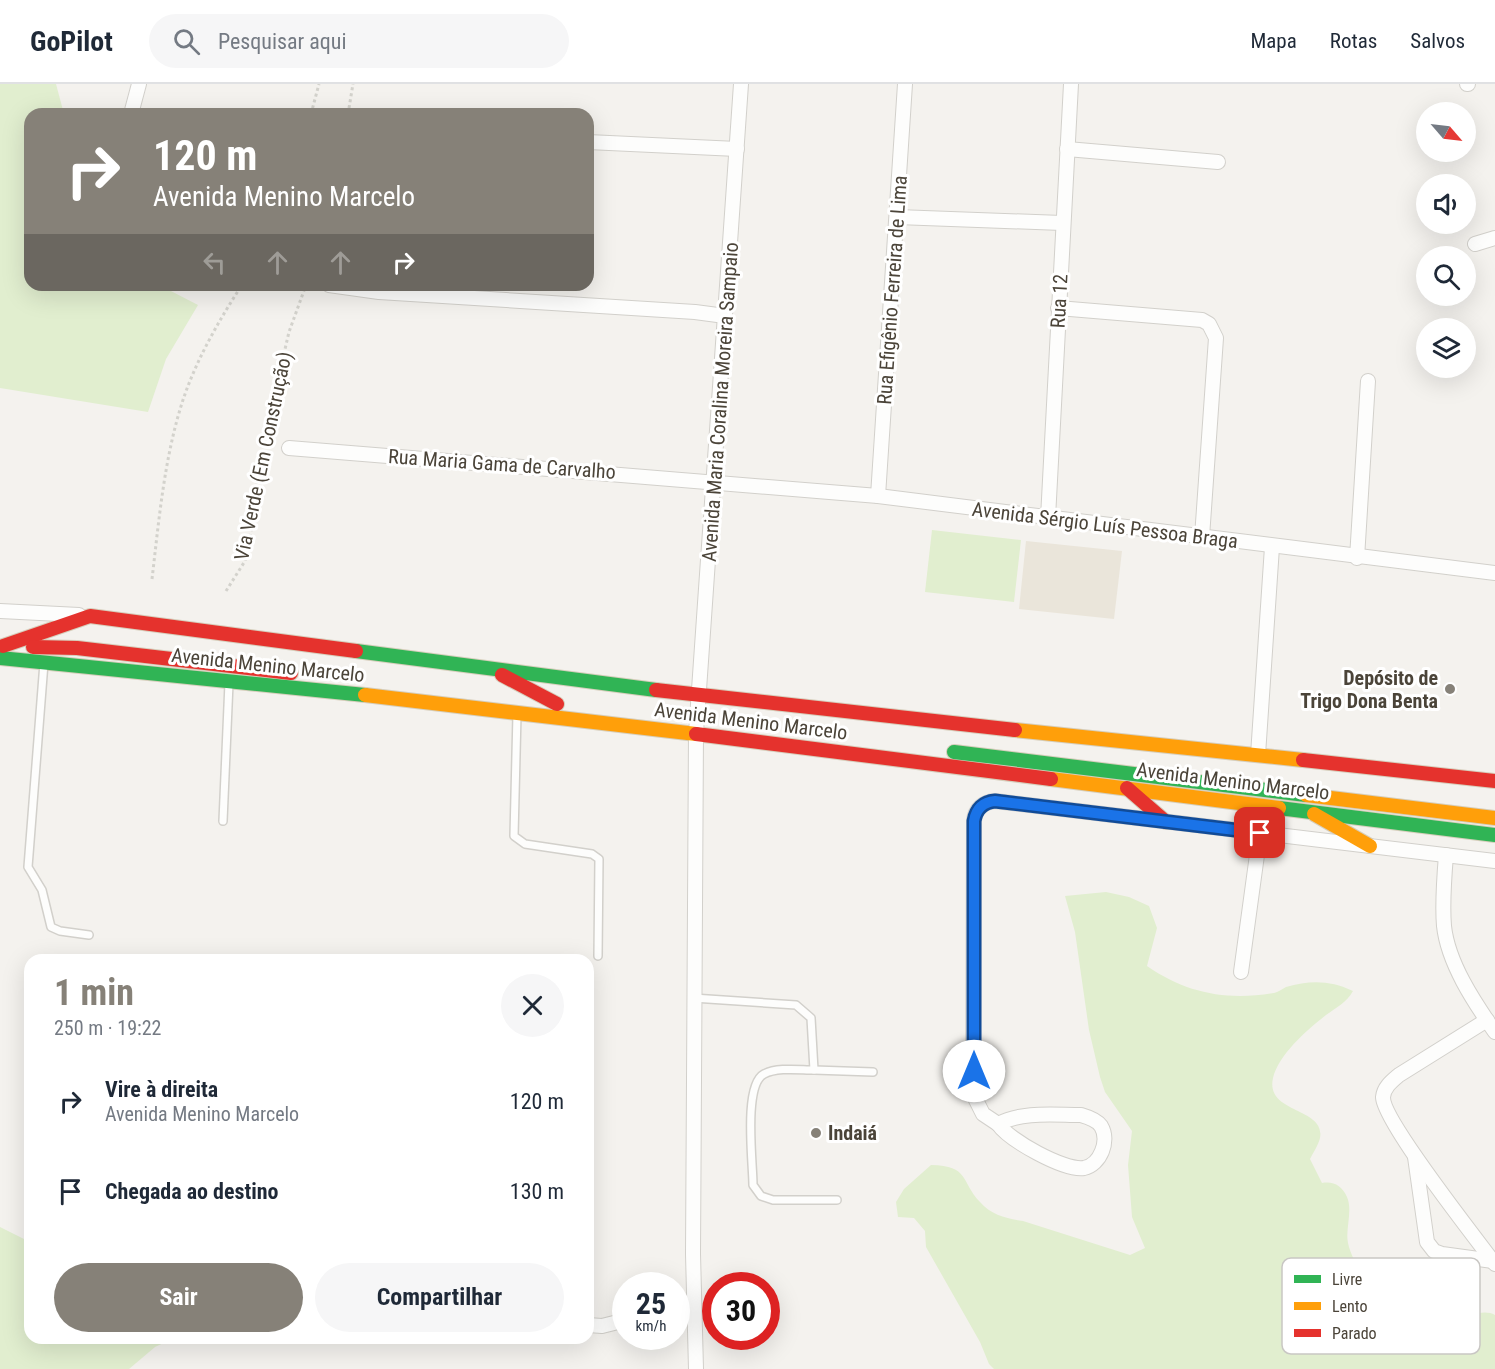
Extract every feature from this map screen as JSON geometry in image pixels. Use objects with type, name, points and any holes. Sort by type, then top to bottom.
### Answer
[{"type":"main road","points":[[1,650],[90,616],[699,696],[1495,781]]},
{"type":"main road","name":"Avenida Menino Marcelo","points":[[1,650],[77,648],[557,704],[696,727],[1127,788],[1495,835]]},
{"type":"main road","name":"Avenida Menino Marcelo","points":[[1,650],[44,661],[517,711],[841,738]]},
{"type":"main road","points":[[488,667],[557,704]]},
{"type":"main road","name":"Avenida Menino Marcelo","points":[[934,749],[1495,818]]},
{"type":"main road","points":[[1127,788],[1166,822]]},
{"type":"main road","points":[[1305,809],[1370,846]]},
{"type":"street","points":[[133,108],[139,84]]},
{"type":"street","name":"Avenida Maria Coralina Moreira Sampaio","points":[[696,1369],[693,1303],[693,998],[696,727],[741,84]]},
{"type":"street","name":"Rua Efigênio Ferreira de Lima","points":[[878,496],[905,84]]},
{"type":"street","name":"Rua 12","points":[[1048,518],[1071,84]]},
{"type":"street","points":[[594,142],[737,149]]},
{"type":"street","points":[[1067,149],[1218,162]]},
{"type":"street","points":[[897,217],[1062,223]]},
{"type":"street","points":[[1475,244],[1495,238]]},
{"type":"street","points":[[372,291],[492,292],[725,316]]},
{"type":"street","points":[[1058,308],[1202,320],[1209,324],[1216,338],[1202,537]]},
{"type":"street","points":[[1357,558],[1368,381]]},
{"type":"street","name":"Rua Maria Gama de Carvalho","points":[[289,448],[715,481]]},
{"type":"street","name":"Avenida Sérgio Luís Pessoa Braga","points":[[715,481],[878,496],[1357,558],[1495,573]]},
{"type":"street","points":[[1258,755],[1272,547]]},
{"type":"street","points":[[0,611],[90,616]]},
{"type":"street","points":[[998,1124],[1011,1118],[1024,1116],[1081,1115],[1102,1127],[1104,1144],[1097,1161],[1082,1168],[1071,1167],[1006,1135],[998,1124],[983,1114],[974,1094],[974,821],[979,809],[995,801],[1495,861]]},
{"type":"street","points":[[1241,972],[1260,833]]},
{"type":"street","points":[[1446,855],[1444,929],[1452,956],[1495,1032]]},
{"type":"street","points":[[1487,1020],[1389,1083],[1383,1095],[1384,1106],[1415,1156],[1494,1262]]},
{"type":"street","points":[[1415,1156],[1427,1242],[1434,1251],[1468,1258]]},
{"type":"street","points":[[594,1325],[612,1324]]},
{"type":"lane","points":[[44,661],[28,867],[42,890],[51,927],[60,932],[88,934]]},
{"type":"lane","points":[[223,821],[229,680]]},
{"type":"lane","points":[[517,711],[514,836],[525,844],[592,854],[599,858],[598,956]]},
{"type":"lane","points":[[693,998],[796,1005],[811,1018],[814,1070]]},
{"type":"lane","points":[[837,1200],[773,1200],[761,1196],[753,1185],[751,1101],[754,1085],[761,1075],[773,1071],[873,1072]]},
{"type":"path","points":[[313,108],[319,84]]},
{"type":"path","points":[[349,108],[353,84]]},
{"type":"path","points":[[152,579],[164,477],[182,402],[224,312],[238,291]]},
{"type":"path","name":"Via Verde (Em Construção)","points":[[226,591],[245,561],[252,526],[260,456],[289,332],[304,291]]},
{"type":"shaded area","points":[[1026,541],[1122,551],[1114,619],[1019,609]]},
{"type":"green space","points":[[0,84],[56,84],[62,108],[24,108],[24,291],[171,291],[198,305],[166,359],[148,412],[0,388]]},
{"type":"green space","points":[[932,530],[1021,540],[1014,602],[925,592]]},
{"type":"green space","points":[[1106,892],[1129,897],[1149,906],[1157,928],[1147,966],[1192,989],[1239,996],[1274,993],[1286,987],[1312,982],[1328,983],[1353,991],[1344,1002],[1326,1015],[1287,1051],[1273,1078],[1273,1090],[1278,1098],[1286,1105],[1306,1115],[1319,1128],[1320,1138],[1310,1159],[1322,1183],[1337,1185],[1347,1197],[1349,1208],[1347,1238],[1354,1258],[1282,1258],[1282,1354],[1480,1354],[1480,1314],[1483,1313],[1495,1315],[1495,1369],[994,1369],[989,1364],[980,1342],[926,1247],[925,1231],[914,1218],[898,1217],[896,1202],[904,1189],[931,1165],[952,1168],[958,1172],[980,1202],[1000,1216],[1023,1221],[1130,1255],[1145,1248],[1132,1217],[1128,1165],[1132,1131],[1105,1092],[1100,1077],[1089,1030],[1075,932],[1065,896]]},
{"type":"green space","points":[[0,1227],[24,1239],[24,1344],[161,1344],[129,1369],[0,1369]]},
{"type":"traffic: fast","points":[[356,651],[656,690]]},
{"type":"traffic: fast","points":[[0,658],[365,695]]},
{"type":"traffic: fast","points":[[954,752],[1306,795]]},
{"type":"traffic: fast","points":[[1279,808],[1495,835]]},
{"type":"traffic: slow","points":[[365,695],[696,734]]},
{"type":"traffic: slow","points":[[1015,730],[1303,760]]},
{"type":"traffic: slow","points":[[1051,779],[1279,808]]},
{"type":"traffic: slow","points":[[1306,795],[1495,818]]},
{"type":"traffic: slow","points":[[1314,814],[1370,846]]},
{"type":"traffic: jam","points":[[3,646],[90,616],[356,651]]},
{"type":"traffic: jam","points":[[33,647],[77,648],[291,673]]},
{"type":"traffic: jam","points":[[502,675],[557,704]]},
{"type":"traffic: jam","points":[[656,690],[1015,730]]},
{"type":"traffic: jam","points":[[696,734],[1051,779]]},
{"type":"traffic: jam","points":[[1303,760],[1495,781]]},
{"type":"traffic: jam","points":[[1127,788],[1166,822]]},
{"type":"place","name":"Depósito de Trigo Dona Benta","points":[[1450,689]]},
{"type":"place","name":"Indaiá","points":[[816,1133]]},
{"type":"route","points":[[974,1071],[974,821],[975,815],[983,804],[995,801],[1260,833]]}]
